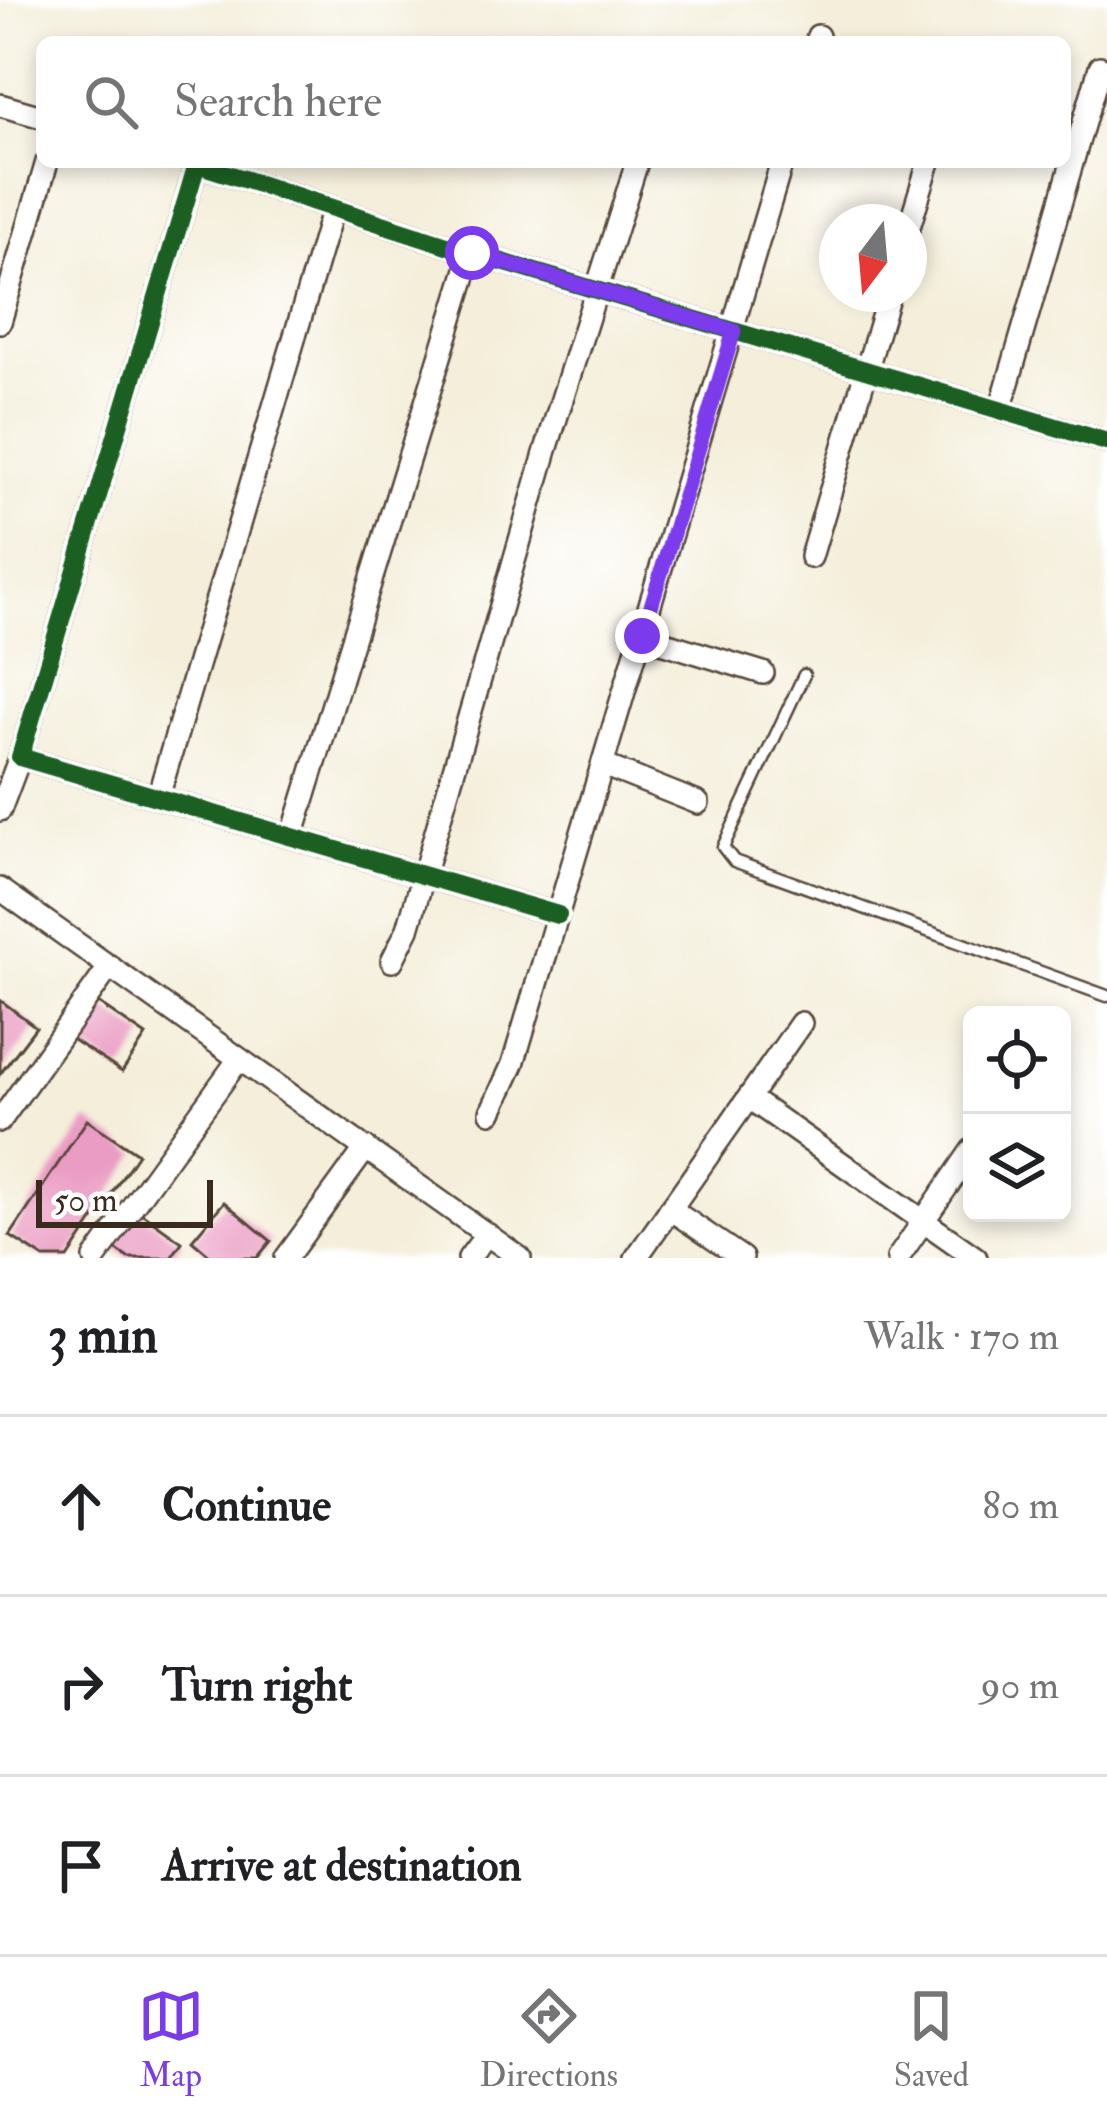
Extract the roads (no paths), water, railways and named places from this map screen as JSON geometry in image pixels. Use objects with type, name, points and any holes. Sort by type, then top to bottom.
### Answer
[{"type":"street","points":[[1071,166],[1100,67]]},
{"type":"street","points":[[0,105],[36,115]]},
{"type":"street","points":[[0,322],[44,168]]},
{"type":"street","points":[[0,810],[20,757],[193,168]]},
{"type":"street","points":[[209,168],[472,253],[1107,442]]},
{"type":"street","points":[[392,962],[408,928],[635,168]]},
{"type":"street","points":[[490,1112],[513,1064],[780,168]]},
{"type":"street","points":[[916,204],[927,168]]},
{"type":"street","points":[[1000,410],[1071,168]]},
{"type":"street","points":[[158,797],[333,208]]},
{"type":"street","points":[[292,837],[472,253]]},
{"type":"street","points":[[811,557],[884,312]]},
{"type":"street","points":[[642,636],[763,673]]},
{"type":"street","points":[[20,757],[558,915]]},
{"type":"street","points":[[603,765],[698,803]]},
{"type":"street","points":[[0,889],[520,1258]]},
{"type":"street","points":[[0,1120],[110,966]]},
{"type":"street","points":[[636,1258],[801,1023]]},
{"type":"street","points":[[95,1258],[239,1059]]},
{"type":"street","points":[[748,1097],[976,1258]]},
{"type":"street","points":[[286,1258],[366,1148]]},
{"type":"street","points":[[898,1258],[963,1163]]},
{"type":"street","points":[[670,1209],[742,1258]]},
{"type":"street","points":[[469,1258],[487,1234]]},
{"type":"lane","points":[[804,675],[723,847],[726,854],[734,861],[1107,996]]}]
